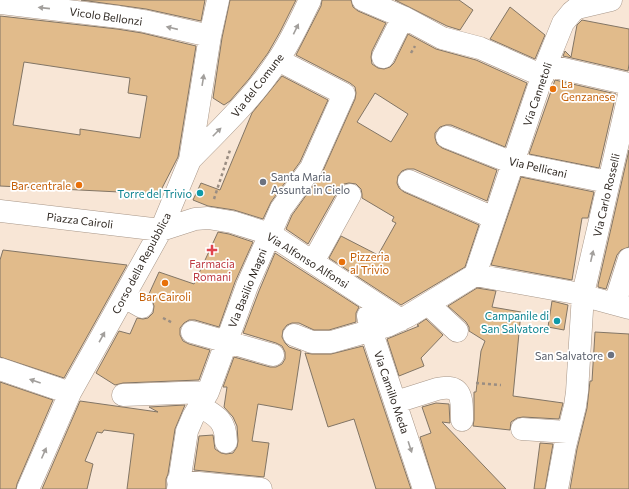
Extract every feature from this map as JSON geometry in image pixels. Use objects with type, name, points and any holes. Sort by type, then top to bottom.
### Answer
[{"type":"street","name":"Corso della Repubblica","points":[[28,489],[70,393],[133,302],[190,160],[210,36],[218,0]]},
{"type":"street","name":"Via del Comune","points":[[190,160],[227,122],[278,60],[310,0]]},
{"type":"street","points":[[363,0],[402,16],[442,38],[480,48],[545,71],[629,84]]},
{"type":"street","name":"Via Cannetoli","points":[[474,275],[563,23],[577,8],[595,1]]},
{"type":"street","name":"Vicolo Bellonzi","points":[[0,3],[119,17],[210,36]]},
{"type":"street","points":[[383,57],[402,16]]},
{"type":"street","name":"Via Basilio Magni","points":[[178,485],[186,438],[214,377],[225,342],[247,286],[286,201],[307,176],[315,161],[344,94],[278,60]]},
{"type":"street","name":"Via Carlo Rosselli","points":[[558,489],[568,432],[575,406],[583,294],[629,95]]},
{"type":"street","name":"Via Pellicani","points":[[446,137],[513,162],[608,182]]},
{"type":"street","points":[[409,181],[494,218]]},
{"type":"street","points":[[313,262],[350,195]]},
{"type":"street","name":"Piazza Cairoli","points":[[0,211],[161,230]]},
{"type":"street","name":"Via Alfonso Alfonsi","points":[[161,230],[191,220],[208,218],[232,222],[270,234],[401,320]]},
{"type":"street","points":[[294,335],[312,342],[325,342],[392,324],[428,304],[474,275],[583,294],[622,306],[629,259]]},
{"type":"street","name":"Via Camillo Meda","points":[[363,295],[371,330],[424,489]]},
{"type":"street","points":[[428,304],[457,331]]},
{"type":"street","points":[[192,332],[225,342]]},
{"type":"street","name":"Via Basilio Magni","points":[[225,342],[273,355]]},
{"type":"street","points":[[0,369],[70,393]]},
{"type":"street","points":[[396,402],[437,389],[453,388],[457,390],[461,396],[462,420]]},
{"type":"street","points":[[123,395],[199,407],[220,419],[225,429],[226,442]]},
{"type":"street","points":[[522,429],[568,432]]},
{"type":"street","points":[[178,485],[261,489]]},
{"type":"path","points":[[208,218],[232,142],[227,122]]},
{"type":"path","points":[[478,383],[501,385]]},
{"type":"building","points":[[81,0],[205,0],[201,21],[146,9]]},
{"type":"building","points":[[230,0],[296,0],[268,53],[249,79],[230,101],[224,105],[213,98],[222,38]]},
{"type":"building","points":[[322,0],[351,0],[353,7],[358,11],[386,23],[372,51],[372,64],[378,68],[384,69],[390,67],[394,63],[408,34],[436,49],[476,60],[527,83],[505,147],[451,125],[440,127],[435,133],[437,144],[442,148],[497,170],[487,201],[414,169],[402,171],[398,176],[397,183],[399,188],[404,192],[479,225],[465,267],[401,305],[329,258],[341,236],[378,255],[396,223],[392,221],[394,217],[362,198],[361,189],[356,184],[344,184],[339,189],[308,244],[286,229],[292,215],[322,173],[355,99],[356,93],[355,87],[350,83],[296,55],[321,6]],"holes":[[[375,93],[408,114],[391,142],[357,122]]]},
{"type":"building","points":[[395,0],[459,0],[473,10],[460,30],[447,26]]},
{"type":"building","points":[[510,7],[545,35],[535,59],[490,39]]},
{"type":"building","points":[[0,16],[117,29],[142,33],[196,46],[178,157],[159,194],[0,186]],"holes":[[[24,62],[130,78],[128,93],[147,96],[140,138],[80,129],[80,135],[13,125]]]},
{"type":"building","points":[[582,20],[629,29],[628,71],[563,56],[565,51],[571,57],[577,25]]},
{"type":"building","points":[[282,76],[328,100],[300,162],[271,202],[263,219],[234,210],[208,206],[193,200],[201,183],[220,190],[252,113]]},
{"type":"building","points":[[555,80],[616,94],[599,168],[529,154]]},
{"type":"building","points":[[629,150],[629,247],[621,250],[617,255],[606,289],[598,287],[598,285]]},
{"type":"building","points":[[521,177],[594,192],[588,218],[582,218],[572,280],[491,265]]},
{"type":"building","points":[[218,232],[253,242],[235,282],[219,327],[195,320],[189,320],[180,328],[180,335],[183,341],[210,350],[199,380],[123,383],[115,385],[96,373],[119,331],[130,334],[137,318],[148,318],[153,313],[154,306],[152,300],[148,296],[159,272],[194,284]]},
{"type":"building","points":[[3,250],[127,265],[64,378],[0,357],[0,260]]},
{"type":"building","points":[[275,253],[359,307],[356,313],[356,322],[329,330],[314,330],[299,323],[292,323],[287,325],[283,330],[282,337],[285,343],[289,347],[301,351],[292,410],[258,404],[252,441],[269,443],[264,477],[194,470],[199,436],[213,435],[215,449],[221,453],[233,453],[237,447],[237,426],[233,417],[224,407],[227,387],[223,387],[234,357],[270,367],[276,367],[282,364],[285,359],[285,352],[282,346],[243,333]]},
{"type":"building","points":[[477,288],[496,291],[492,307],[521,312],[513,396],[563,403],[559,419],[517,418],[511,422],[510,430],[473,426],[474,392],[476,392],[481,351],[485,341],[469,331],[469,327],[466,322],[448,306]]},
{"type":"building","name":"Campanile di San Salvatore","points":[[552,301],[568,305],[564,330],[548,327]]},
{"type":"building","points":[[426,319],[443,335],[421,358],[424,366],[399,376],[387,339],[419,326],[417,325]]},
{"type":"building","points":[[595,332],[629,334],[629,489],[570,489],[577,449],[587,408],[590,381],[592,381]]},
{"type":"building","points":[[363,346],[411,489],[376,489],[354,419],[328,427],[305,353],[331,354]]},
{"type":"building","points":[[0,382],[53,400],[16,489],[0,489]]},
{"type":"building","points":[[80,401],[158,412],[149,407],[185,405],[175,429],[166,479],[166,489],[127,489],[134,434],[104,430],[102,433],[97,432],[85,461],[93,464],[87,489],[42,489]]},
{"type":"building","points":[[436,403],[449,404],[450,423],[442,422],[506,489],[436,489],[420,437],[431,433],[422,407]]},
{"type":"building","points":[[540,443],[553,444],[545,489],[534,489]]},
{"type":"place","name":"La Genzanese","points":[[553,89]]},
{"type":"place","name":"Santa Maria Assunta in Cielo","points":[[263,182]]},
{"type":"place","name":"Bar centrale","points":[[79,185]]},
{"type":"place","name":"Torre del Trivio","points":[[200,193]]},
{"type":"place","name":"Farmacia Romani","points":[[212,250]]},
{"type":"place","name":"Pizzeria al Trivio","points":[[342,262]]},
{"type":"place","name":"Bar Cairoli","points":[[165,283]]},
{"type":"place","name":"Campanile di San Salvatore","points":[[557,321]]},
{"type":"place","name":"San Salvatore","points":[[611,355]]}]
